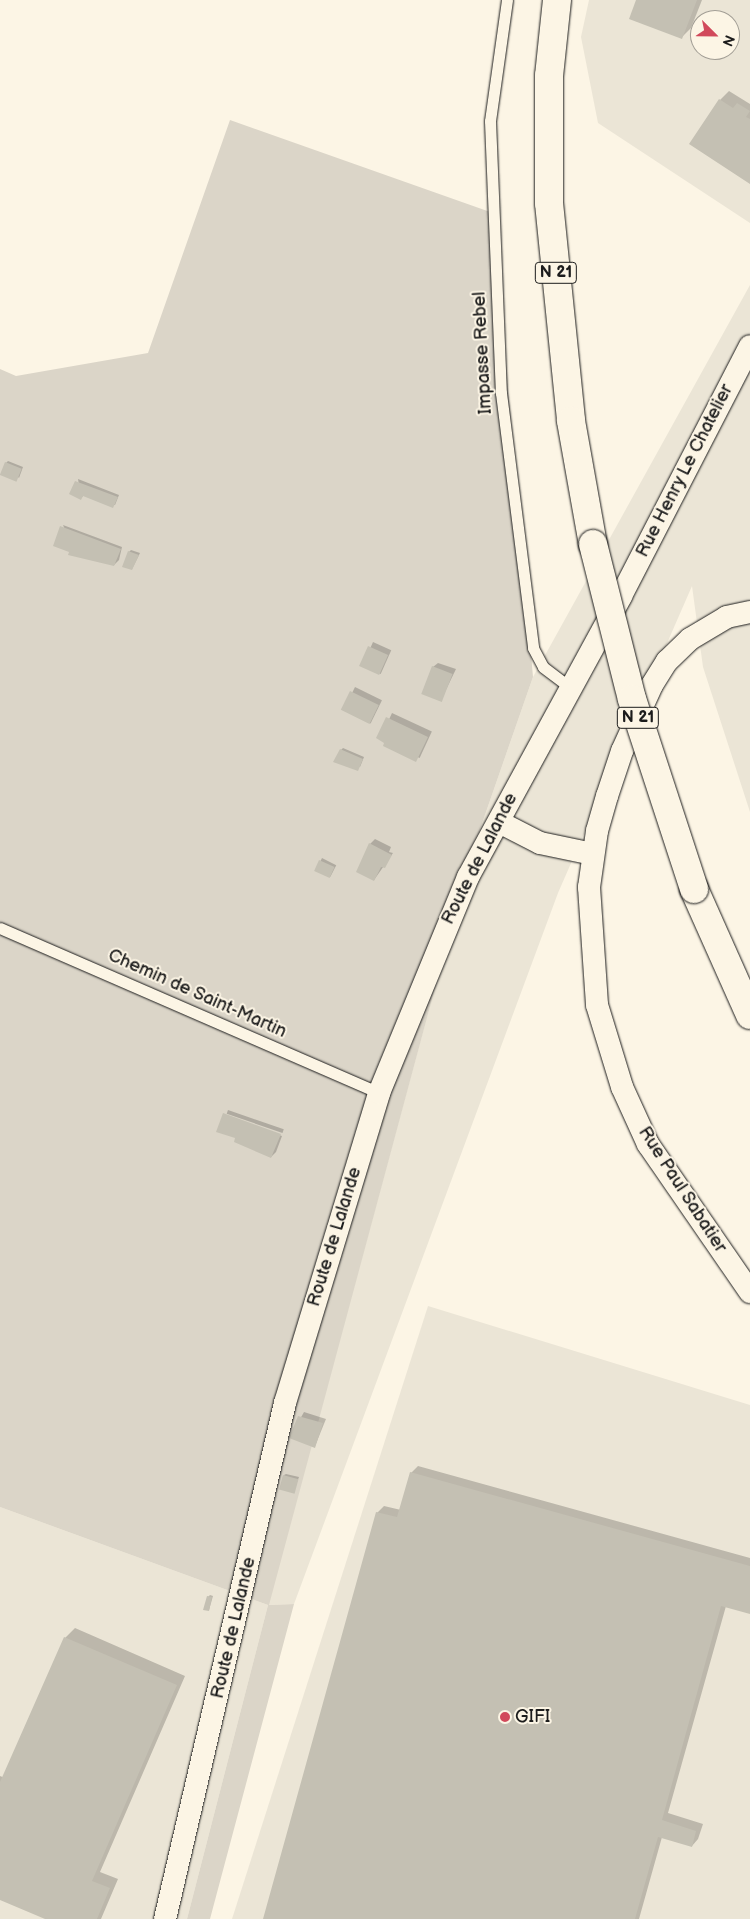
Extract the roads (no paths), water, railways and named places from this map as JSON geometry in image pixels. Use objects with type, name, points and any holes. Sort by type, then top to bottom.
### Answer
[{"type":"main road","name":"N 21","points":[[557,0],[549,76],[549,203],[571,420],[593,544],[632,699],[694,889],[750,1015]]},
{"type":"street","name":"Rue Henry Le Chatelier","points":[[621,596],[750,346]]},
{"type":"street","name":"Route de Lalande","points":[[165,1919],[285,1403],[380,1093],[442,934],[499,822],[621,596]]},
{"type":"street","name":"Rue Paul Sabatier","points":[[750,612],[727,617],[690,639],[667,661],[622,751],[593,854],[590,920],[597,1006],[622,1087],[648,1144],[750,1292]]},
{"type":"street","points":[[499,822],[540,843],[593,854]]},
{"type":"lane","name":"Impasse Rebel","points":[[508,0],[490,121],[501,394],[533,648],[543,667],[571,688]]},
{"type":"lane","name":"Chemin de Saint-Martin","points":[[0,928],[380,1093]]},
{"type":"place","name":"GIFI","points":[[505,1717]]}]
